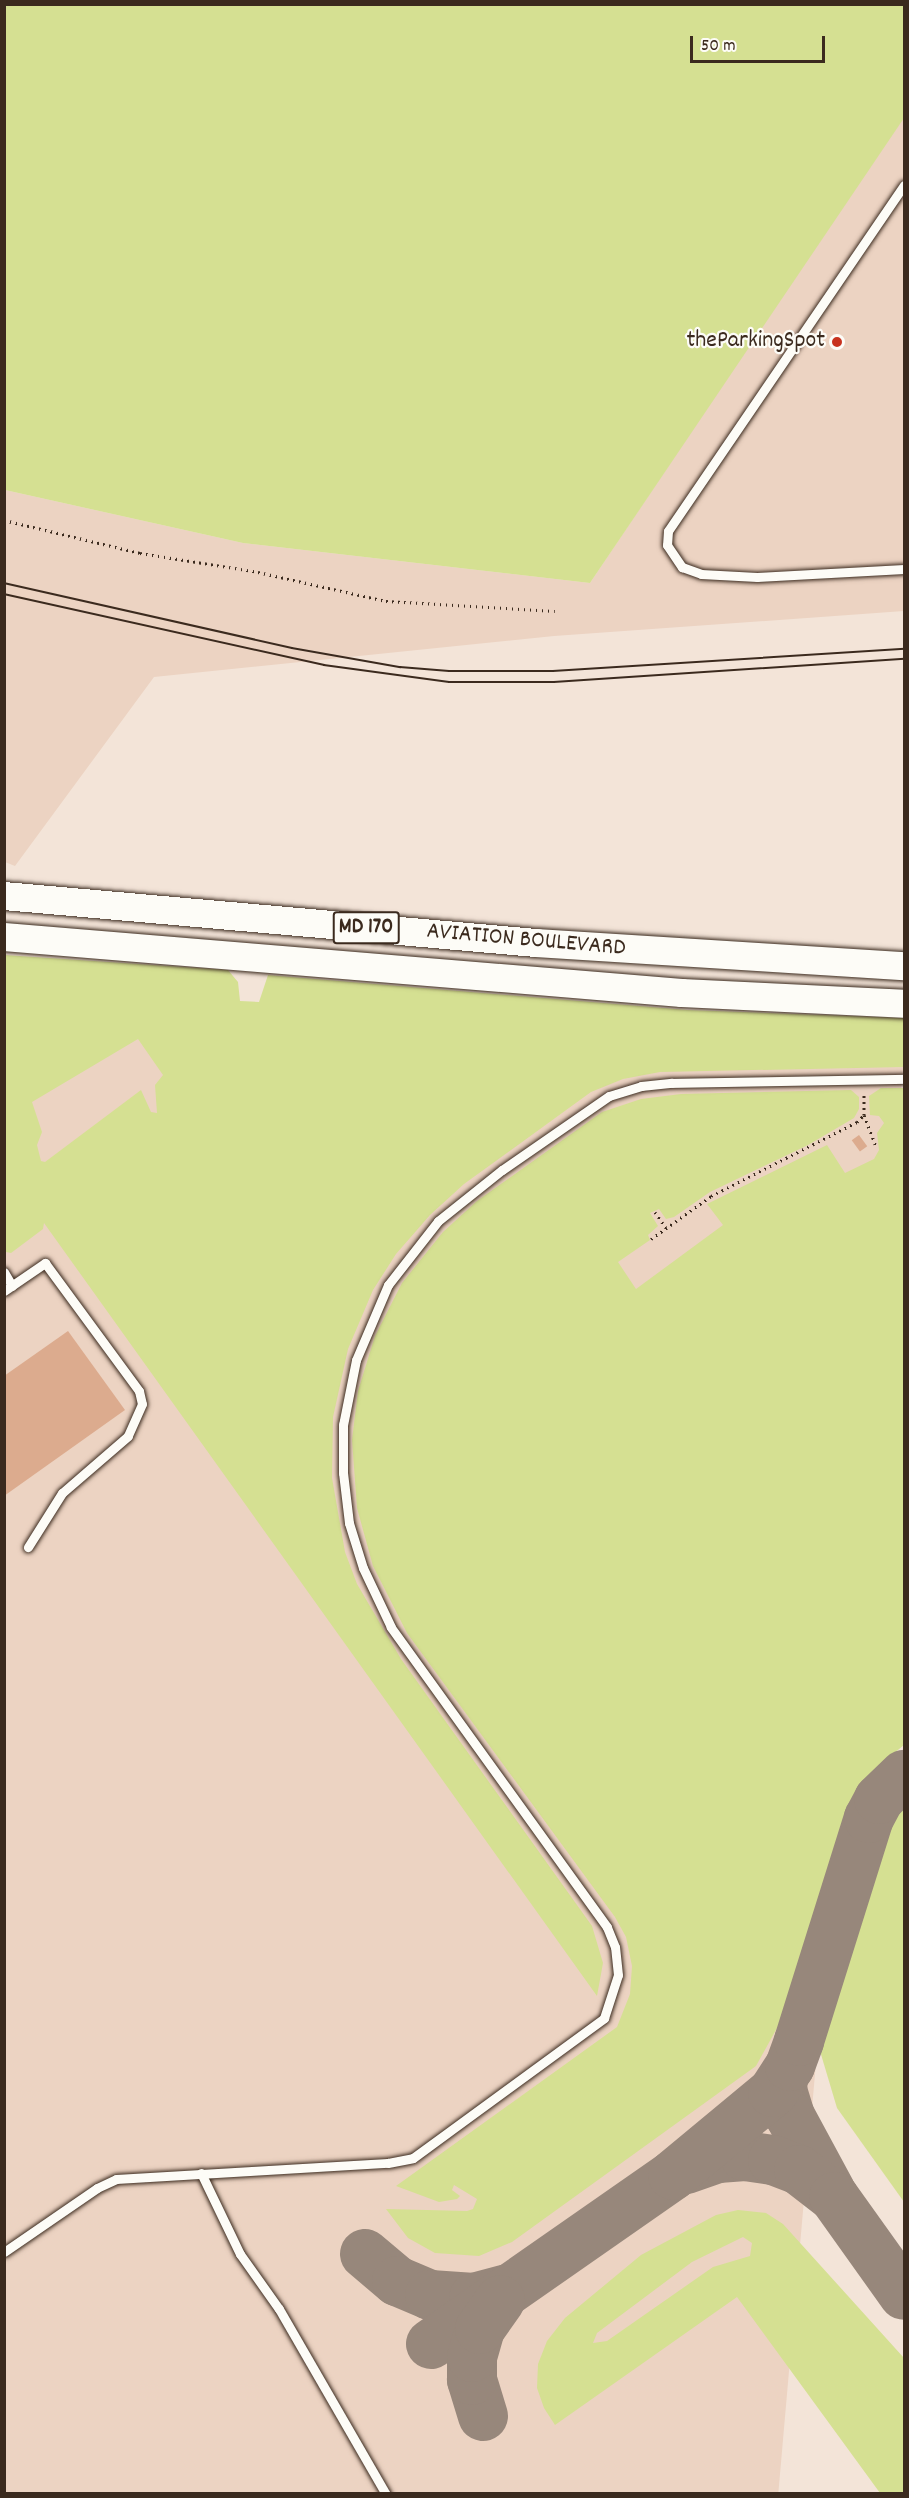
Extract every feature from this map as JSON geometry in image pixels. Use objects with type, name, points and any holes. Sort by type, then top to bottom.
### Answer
[{"type":"main road","name":"AVIATION BOULEVARD","points":[[4,896],[536,943],[904,966]]},
{"type":"main road","name":"AVIATION BOULEVARD","points":[[4,937],[682,993],[904,1004]]},
{"type":"lane","points":[[904,185],[668,531],[667,545],[682,567],[701,574],[757,578],[904,569]]},
{"type":"lane","points":[[4,2252],[110,2181],[201,2173],[388,2163],[413,2158],[598,2024],[610,2007],[617,1986],[615,1947],[600,1915],[391,1627],[356,1550],[343,1490],[343,1425],[356,1360],[388,1286],[416,1246],[450,1210],[582,1112],[609,1096],[640,1086],[672,1083],[904,1079]]},
{"type":"lane","points":[[4,1272],[8,1288],[45,1263],[139,1391],[142,1404],[128,1436],[62,1493],[28,1547]]},
{"type":"lane","points":[[201,2173],[240,2254],[279,2309],[386,2493]]},
{"type":"path","points":[[4,520],[140,553],[258,572],[386,601],[555,612]]},
{"type":"path","points":[[864,1079],[864,1115],[876,1147]]},
{"type":"path","points":[[651,1239],[711,1196],[805,1151],[864,1115]]},
{"type":"path","points":[[655,1212],[666,1228]]},
{"type":"shaded area","points":[[904,114],[904,611],[554,636],[154,677],[15,866],[5,862],[5,490],[243,543],[590,583]]},
{"type":"shaded area","points":[[4,983],[904,1062],[778,2494],[4,2494]]},
{"type":"green space","points":[[5,4],[904,5],[904,118],[590,583],[243,543],[5,490]]},
{"type":"green space","points":[[5,955],[228,970],[238,982],[240,1001],[259,1002],[268,975],[688,1010],[904,1018],[904,1067],[660,1072],[623,1079],[591,1092],[464,1184],[430,1215],[396,1254],[373,1290],[348,1349],[333,1417],[332,1478],[345,1552],[357,1584],[401,1659],[592,1926],[603,1963],[597,1996],[44,1223],[43,1229],[11,1253],[6,1252]],"holes":[[[138,1039],[163,1075],[155,1085],[157,1113],[151,1112],[141,1090],[45,1162],[41,1161],[37,1145],[42,1132],[32,1102]]]},
{"type":"green space","points":[[881,1088],[904,1088],[904,1745],[876,1768],[849,1808],[782,2019],[756,2066],[512,2242],[479,2256],[435,2253],[408,2238],[386,2209],[467,2211],[473,2209],[477,2199],[454,2185],[452,2190],[460,2196],[457,2199],[439,2202],[396,2186],[617,2027],[630,1994],[632,1966],[626,1937],[615,1917],[407,1633],[373,1566],[357,1508],[352,1440],[358,1391],[375,1336],[402,1283],[443,1232],[477,1201],[602,1112],[641,1099],[681,1094],[851,1090],[859,1097],[859,1109],[854,1118],[808,1145],[710,1192],[674,1217],[666,1219],[659,1209],[650,1213],[658,1226],[648,1235],[650,1240],[618,1262],[636,1289],[723,1225],[707,1204],[827,1145],[845,1173],[874,1159],[879,1150],[877,1133],[884,1123],[879,1116],[870,1115],[869,1096]]},
{"type":"green space","points":[[904,1799],[904,2202],[837,2108],[820,2051],[882,1840]]},
{"type":"green space","points":[[738,2210],[766,2213],[783,2224],[904,2358],[904,2493],[880,2493],[737,2297],[555,2425],[544,2408],[537,2388],[538,2364],[547,2341],[565,2318],[641,2255],[716,2215]],"holes":[[[743,2237],[752,2243],[750,2256],[713,2267],[607,2341],[593,2343],[597,2333],[692,2262]]]},
{"type":"building","points":[[859,1135],[867,1146],[860,1152],[852,1140]]},
{"type":"building","points":[[68,1331],[125,1410],[4,1496],[4,1376]]},
{"type":"taxiway","points":[[431,2344],[673,2175],[773,2092],[790,2066],[799,2041],[869,1818],[879,1799],[904,1775]]},
{"type":"taxiway","points":[[783,2078],[782,2090],[790,2116],[831,2192]]},
{"type":"taxiway","points":[[686,2169],[718,2158],[745,2156],[773,2160],[799,2170],[834,2197],[904,2295]]},
{"type":"taxiway","points":[[365,2254],[397,2281],[430,2295],[474,2298],[507,2289]]},
{"type":"taxiway","points":[[483,2416],[472,2380],[472,2357],[480,2329],[500,2300]]},
{"type":"tram line","points":[[4,583],[292,648],[400,667],[449,671],[553,671],[904,649]]},
{"type":"tram line","points":[[4,594],[324,665],[449,682],[554,682],[904,659]]},
{"type":"place","name":"theParkingSpot","points":[[837,342]]}]
